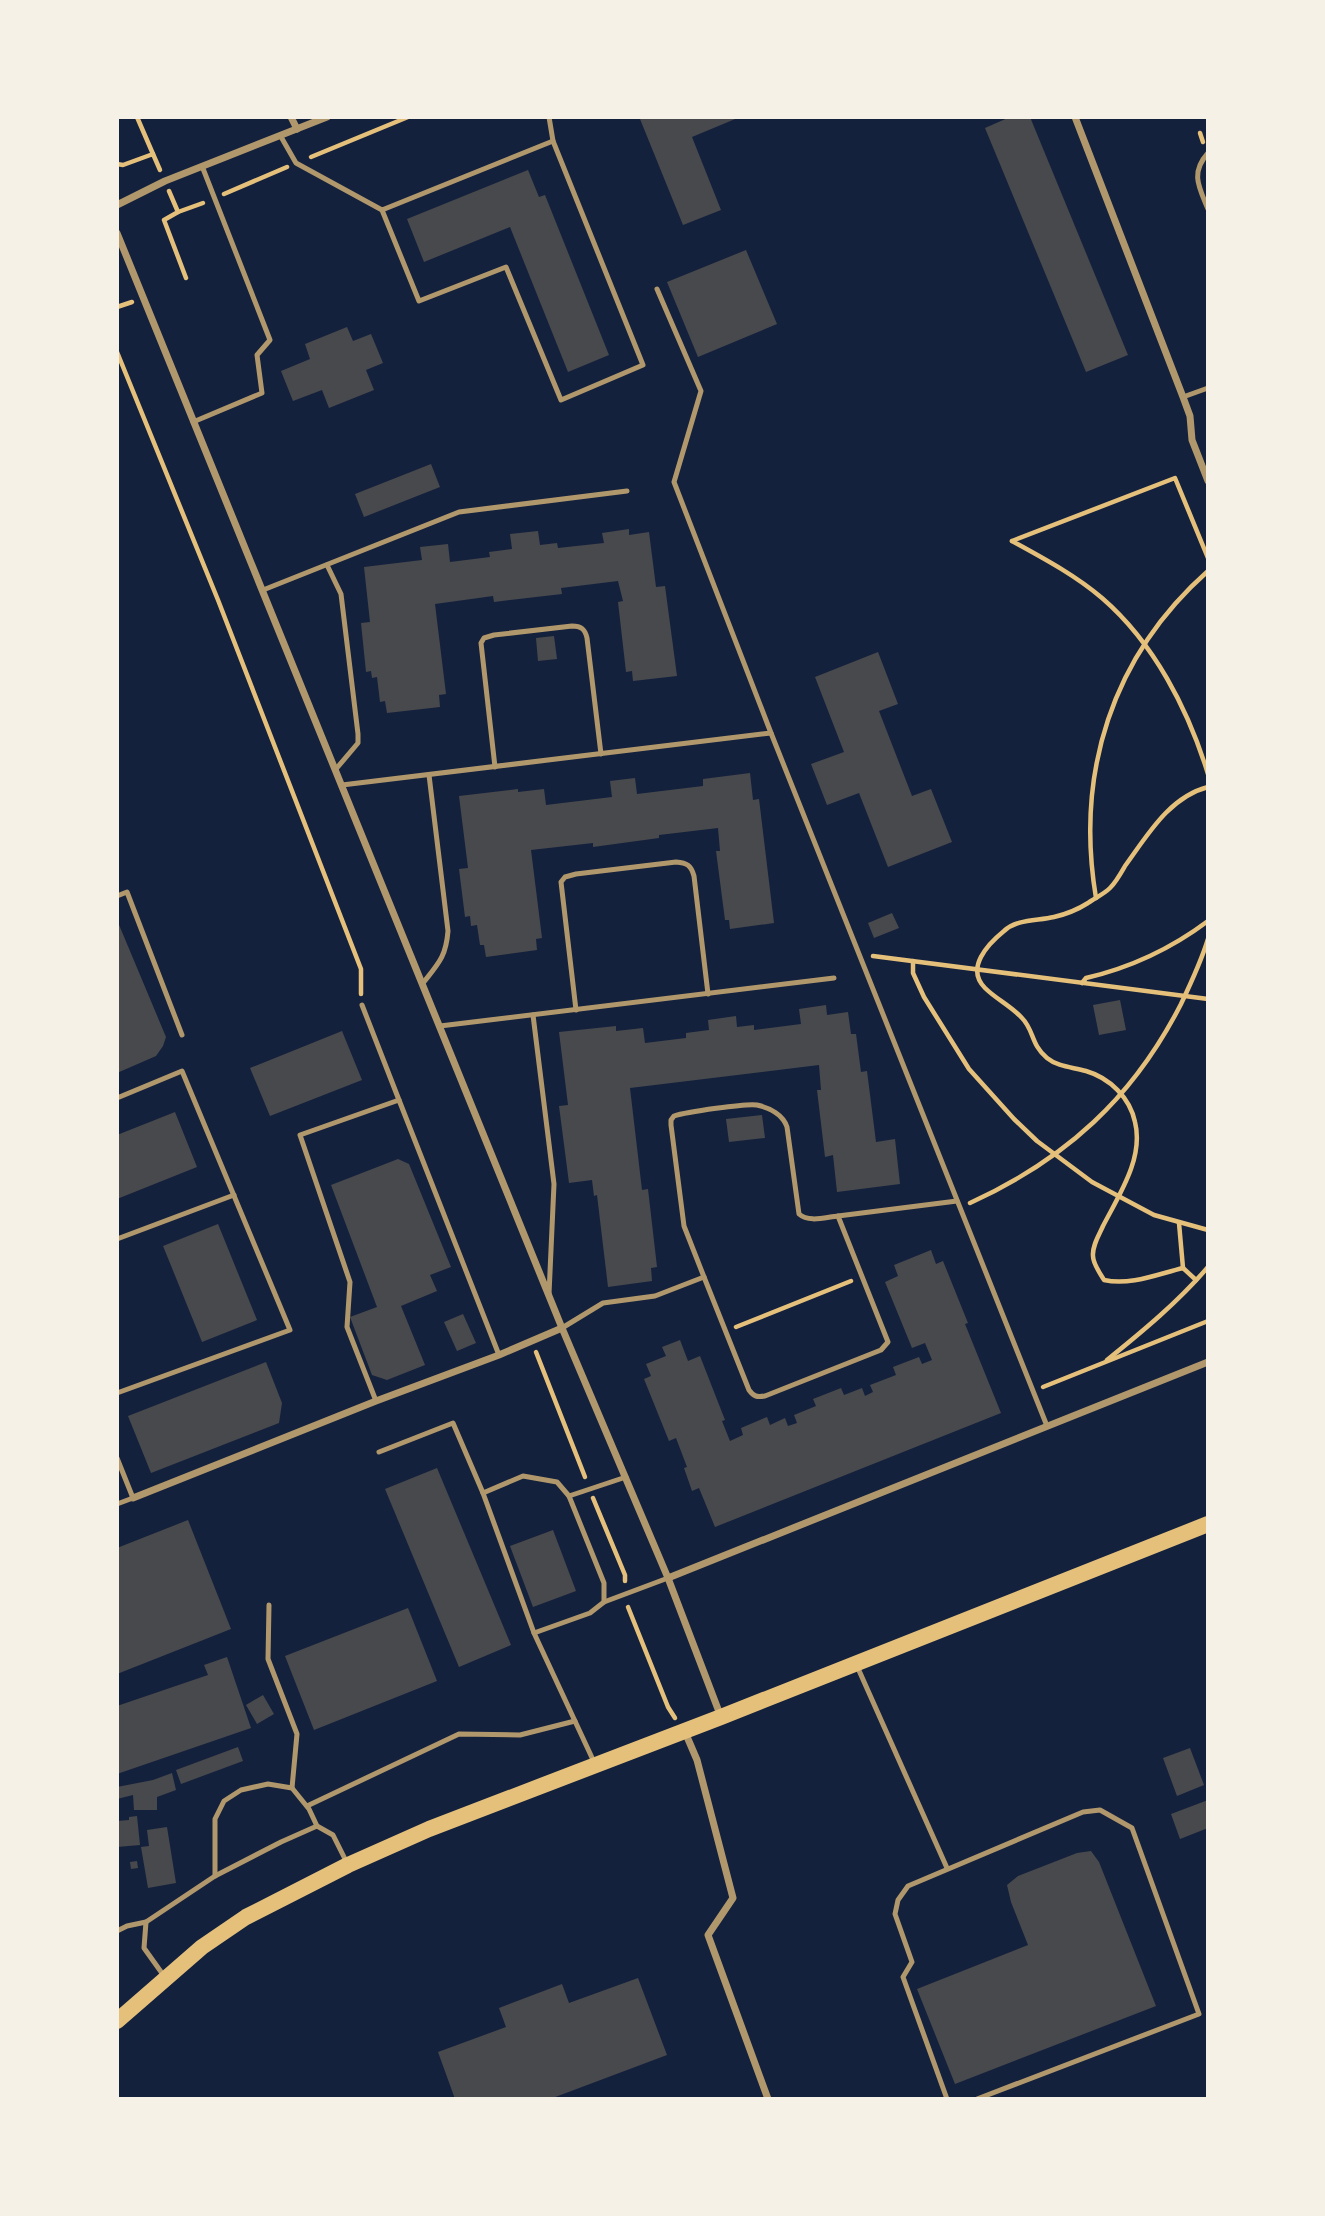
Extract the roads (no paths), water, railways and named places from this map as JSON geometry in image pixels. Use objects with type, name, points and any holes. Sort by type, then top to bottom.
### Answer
[{"type":"main road","points":[[117,2021],[202,1947],[246,1917],[348,1865],[429,1829],[721,1717],[1208,1524]]},
{"type":"street","points":[[291,117],[296,129]]},
{"type":"street","points":[[117,205],[165,181],[327,117]]},
{"type":"street","points":[[1075,117],[1190,416],[1192,440],[1208,481]]},
{"type":"street","points":[[117,233],[562,1328],[668,1578],[721,1717]]},
{"type":"street","points":[[133,1498],[562,1328]]},
{"type":"street","points":[[668,1578],[1208,1362]]},
{"type":"street","points":[[684,1731],[697,1760],[733,1898],[708,1935],[768,2099]]},
{"type":"lane","points":[[280,135],[296,163],[382,210],[419,301],[506,267],[561,400],[643,365],[553,141],[549,117]]},
{"type":"lane","points":[[382,210],[553,141]]},
{"type":"lane","points":[[1208,153],[1199,163],[1197,180],[1208,209]]},
{"type":"lane","points":[[193,422],[262,393],[257,355],[270,340],[202,166]]},
{"type":"lane","points":[[657,289],[701,391],[674,482],[1046,1426]]},
{"type":"lane","points":[[1183,397],[1208,388]]},
{"type":"lane","points":[[263,590],[458,512],[627,491]]},
{"type":"lane","points":[[327,565],[341,594],[358,734],[358,743],[336,769]]},
{"type":"lane","points":[[495,767],[481,643],[484,638],[494,635],[579,626],[585,631],[601,754]]},
{"type":"lane","points":[[342,785],[771,733]]},
{"type":"lane","points":[[423,984],[447,948],[448,930],[429,775]]},
{"type":"lane","points":[[576,1010],[561,882],[565,877],[576,874],[676,862],[685,862],[691,867],[708,994]]},
{"type":"lane","points":[[117,896],[127,892],[182,1035]]},
{"type":"lane","points":[[440,1026],[834,978]]},
{"type":"lane","points":[[362,1005],[499,1355]]},
{"type":"lane","points":[[533,1015],[554,1184],[549,1294]]},
{"type":"lane","points":[[117,1098],[183,1071],[290,1330],[117,1393]]},
{"type":"lane","points":[[376,1401],[347,1327],[351,1282],[300,1135],[399,1100]]},
{"type":"lane","points":[[838,1216],[888,1342],[881,1350],[757,1397],[752,1395],[684,1226],[671,1125],[674,1116],[755,1104],[779,1114],[788,1127],[799,1214],[804,1219],[958,1204]]},
{"type":"lane","points":[[117,1239],[234,1195]]},
{"type":"lane","points":[[562,1328],[603,1303],[655,1297],[704,1277]]},
{"type":"lane","points":[[379,1451],[453,1423],[483,1493],[534,1633],[595,1765]]},
{"type":"lane","points":[[117,1458],[133,1498],[117,1504]]},
{"type":"lane","points":[[483,1493],[523,1476],[557,1482],[569,1496],[604,1583],[604,1602]]},
{"type":"lane","points":[[569,1496],[626,1477]]},
{"type":"lane","points":[[534,1633],[590,1613],[604,1602],[668,1578]]},
{"type":"lane","points":[[269,1605],[268,1659],[297,1734],[292,1788]]},
{"type":"lane","points":[[856,1663],[947,1868]]},
{"type":"lane","points":[[307,1806],[459,1734],[520,1735],[575,1721]]},
{"type":"lane","points":[[215,1876],[215,1819],[223,1801],[241,1790],[268,1784],[292,1788],[307,1806],[317,1826],[333,1835],[348,1865]]},
{"type":"lane","points":[[947,2099],[903,1977],[912,1962],[895,1914],[898,1900],[908,1886],[947,1868],[1083,1812],[1100,1810],[1132,1828],[1199,2014],[977,2099]]},
{"type":"lane","points":[[117,1931],[146,1922],[215,1876],[317,1826]]},
{"type":"lane","points":[[146,1922],[144,1948],[165,1978]]}]
